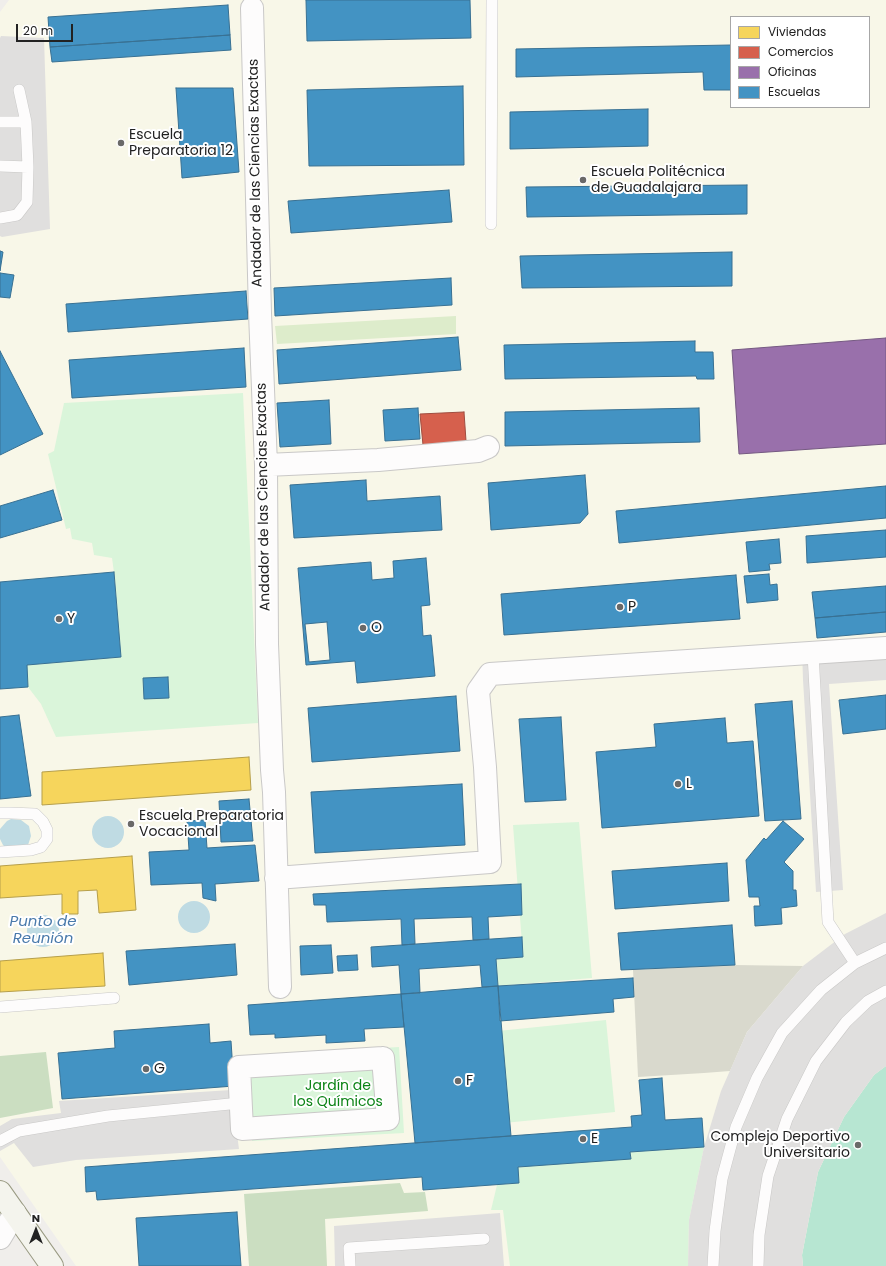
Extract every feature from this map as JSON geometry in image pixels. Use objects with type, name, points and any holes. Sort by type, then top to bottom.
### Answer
[{"type":"main road","points":[[0,1192],[52,1266]]},
{"type":"street","name":"Andador de las Ciencias Exactas","points":[[252,8],[260,313],[266,465],[267,644],[280,986]]},
{"type":"street","points":[[266,465],[417,456],[478,451],[488,447]]},
{"type":"street","points":[[276,878],[490,862],[485,767],[478,691],[490,674],[787,654],[813,654],[886,648]]},
{"type":"street","points":[[383,1058],[388,1119],[242,1129],[240,1103],[239,1067],[383,1058]]},
{"type":"street","points":[[0,1238],[15,1213]]},
{"type":"lane","points":[[491,224],[492,0]]},
{"type":"lane","points":[[0,218],[17,215],[27,202],[28,167],[26,122],[19,90]]},
{"type":"lane","points":[[0,122],[26,122]]},
{"type":"lane","points":[[0,166],[28,167]]},
{"type":"lane","points":[[813,654],[828,922],[855,962]]},
{"type":"lane","points":[[0,813],[35,814],[43,822],[47,830],[47,839],[41,847],[0,852]]},
{"type":"lane","points":[[713,1266],[715,1231],[722,1179],[736,1127],[757,1078],[782,1033],[821,990],[855,962],[886,948]]},
{"type":"lane","points":[[758,1266],[759,1235],[768,1176],[787,1119],[816,1061],[846,1022],[868,1001],[886,991]]},
{"type":"lane","points":[[0,1007],[114,998]]},
{"type":"lane","points":[[0,1141],[19,1130],[108,1116],[240,1103]]},
{"type":"lane","points":[[350,1266],[349,1248],[484,1239]]},
{"type":"shaded area","points":[[9,0],[886,0],[886,1066],[803,1266],[76,1266],[0,1157],[0,12]]},
{"type":"shaded area","points":[[1,36],[44,38],[50,229],[2,237],[0,236]]},
{"type":"shaded area","points":[[886,640],[886,680],[829,684],[843,890],[816,892],[802,649]]},
{"type":"shaded area","points":[[886,913],[886,1066],[874,1075],[844,1117],[818,1172],[802,1255],[803,1266],[688,1266],[689,1220],[704,1147],[721,1091],[747,1032],[803,966],[845,934]]},
{"type":"shaded area","points":[[735,965],[803,966],[747,1032],[730,1071],[638,1077],[633,970]]},
{"type":"shaded area","points":[[231,1090],[239,1149],[76,1160],[33,1167],[14,1143],[0,1151],[0,1126],[12,1119],[61,1113],[59,1101]]},
{"type":"shaded area","points":[[500,1213],[504,1266],[335,1266],[334,1226]]},
{"type":"green space","points":[[456,316],[456,334],[277,344],[275,326]]},
{"type":"green space","points":[[243,393],[258,723],[56,737],[41,704],[28,687],[27,665],[121,657],[112,558],[94,555],[92,543],[72,539],[70,528],[66,529],[48,454],[54,451],[64,403]]},
{"type":"green space","points":[[579,822],[592,978],[498,986],[496,959],[523,957],[513,825]]},
{"type":"green space","points":[[606,1020],[615,1112],[504,1123],[498,1031]]},
{"type":"green space","name":"Jardín de los Químicos","points":[[399,1047],[404,1133],[252,1141],[247,1056]]},
{"type":"green space","points":[[46,1052],[53,1108],[0,1118],[0,1056]]},
{"type":"green space","name":"Complejo Deportivo Universitario","points":[[886,1066],[886,1266],[803,1266],[802,1255],[818,1172],[844,1117],[874,1075]]},
{"type":"green space","points":[[704,1147],[689,1220],[688,1266],[510,1266],[503,1210],[491,1210],[497,1185],[519,1183],[518,1167],[631,1158],[630,1152]]},
{"type":"green space","points":[[400,1183],[404,1193],[425,1192],[428,1211],[325,1219],[327,1266],[249,1266],[244,1194]]},
{"type":"water","points":[[105,816],[111,816],[121,823],[124,832],[123,838],[117,845],[111,848],[105,848],[95,841],[92,835],[92,829],[99,819]]},
{"type":"water","points":[[11,819],[21,820],[29,826],[31,836],[28,845],[7,849],[3,845],[0,839],[0,829],[7,821]]},
{"type":"water","points":[[191,901],[197,901],[207,908],[210,917],[209,923],[203,930],[197,933],[191,933],[181,926],[178,920],[178,914],[185,904]]},
{"type":"water","name":"Punto de Reunión","points":[[40,915],[46,915],[56,922],[59,931],[58,937],[52,944],[46,947],[40,947],[30,940],[27,934],[27,928],[34,918]]},
{"type":"building: Viviendas","points":[[249,757],[251,790],[42,805],[42,772]]},
{"type":"building: Viviendas","points":[[132,856],[136,910],[99,913],[97,890],[78,891],[78,914],[62,914],[62,894],[0,898],[0,866]]},
{"type":"building: Viviendas","points":[[103,953],[105,986],[0,992],[0,961]]},
{"type":"building: Comercios","points":[[464,412],[466,441],[423,445],[420,414]]},
{"type":"building: Oficinas","points":[[886,338],[886,444],[739,454],[732,350]]},
{"type":"building: Escuelas","points":[[306,0],[470,0],[471,38],[307,41]]},
{"type":"building: Escuelas","points":[[228,5],[230,35],[50,47],[48,17]]},
{"type":"building: Escuelas","points":[[230,35],[231,50],[52,62],[50,47]]},
{"type":"building: Escuelas","points":[[730,45],[730,90],[704,90],[703,72],[516,77],[516,49]]},
{"type":"building: Escuelas","points":[[463,86],[464,165],[309,166],[307,90]]},
{"type":"building: Escuelas","points":[[176,88],[233,88],[239,172],[182,178]]},
{"type":"building: Escuelas","points":[[648,109],[648,146],[510,149],[510,112]]},
{"type":"building: Escuelas","points":[[747,185],[747,214],[527,217],[526,187]]},
{"type":"building: Escuelas","points":[[449,190],[452,222],[291,233],[288,201]]},
{"type":"building: Escuelas","points":[[0,251],[3,252],[0,271]]},
{"type":"building: Escuelas","points":[[732,252],[732,286],[522,288],[520,256]]},
{"type":"building: Escuelas","points":[[0,273],[14,275],[10,298],[0,297]]},
{"type":"building: Escuelas","points":[[451,278],[452,305],[275,316],[274,288]]},
{"type":"building: Escuelas","points":[[246,291],[248,319],[68,332],[66,304]]},
{"type":"building: Escuelas","points":[[458,337],[461,370],[279,384],[277,350]]},
{"type":"building: Escuelas","points":[[695,341],[695,352],[713,352],[714,379],[697,379],[696,376],[505,379],[504,345]]},
{"type":"building: Escuelas","points":[[244,348],[246,387],[72,398],[69,360]]},
{"type":"building: Escuelas","points":[[0,351],[43,434],[0,455]]},
{"type":"building: Escuelas","points":[[329,400],[331,444],[280,447],[277,403]]},
{"type":"building: Escuelas","points":[[418,408],[420,439],[385,441],[383,410]]},
{"type":"building: Escuelas","points":[[699,408],[700,442],[505,446],[505,412]]},
{"type":"building: Escuelas","points":[[585,475],[588,514],[580,523],[491,530],[488,483]]},
{"type":"building: Escuelas","points":[[366,480],[367,501],[440,496],[442,530],[294,538],[290,485]]},
{"type":"building: Escuelas","points":[[886,486],[886,518],[619,543],[616,511]]},
{"type":"building: Escuelas","points":[[53,490],[62,520],[0,538],[0,506]]},
{"type":"building: Escuelas","points":[[886,530],[886,557],[807,563],[806,536]]},
{"type":"building: Escuelas","points":[[779,539],[781,563],[769,564],[770,570],[749,572],[746,542]]},
{"type":"building: Escuelas","name":"O","points":[[426,558],[430,605],[421,606],[423,636],[431,635],[435,676],[357,683],[355,661],[306,665],[298,568],[371,562],[372,580],[394,578],[393,561]]},
{"type":"building: Escuelas","name":"Y","points":[[114,572],[121,657],[27,665],[28,687],[0,689],[0,582]]},
{"type":"building: Escuelas","points":[[769,574],[770,585],[777,584],[778,600],[747,603],[744,576]]},
{"type":"building: Escuelas","name":"P","points":[[736,575],[740,619],[504,635],[501,594]]},
{"type":"building: Escuelas","points":[[886,586],[886,612],[815,618],[812,592]]},
{"type":"building: Escuelas","points":[[886,612],[886,632],[817,638],[815,618]]},
{"type":"building: Escuelas","points":[[327,622],[330,660],[309,662],[305,624]]},
{"type":"building: Escuelas","points":[[168,677],[169,698],[144,699],[143,678]]},
{"type":"building: Escuelas","points":[[886,695],[886,729],[843,734],[839,700]]},
{"type":"building: Escuelas","points":[[456,696],[460,751],[312,762],[308,708]]},
{"type":"building: Escuelas","points":[[792,701],[801,819],[765,821],[755,704]]},
{"type":"building: Escuelas","points":[[19,715],[31,796],[0,799],[0,717]]},
{"type":"building: Escuelas","points":[[561,717],[566,800],[525,802],[519,719]]},
{"type":"building: Escuelas","name":"L","points":[[725,718],[727,743],[753,741],[759,816],[602,828],[596,752],[656,747],[654,724]]},
{"type":"building: Escuelas","points":[[462,784],[465,845],[315,853],[311,792]]},
{"type":"building: Escuelas","points":[[249,799],[253,841],[221,842],[219,801]]},
{"type":"building: Escuelas","points":[[205,820],[207,848],[255,845],[259,881],[215,884],[216,901],[203,898],[202,883],[151,885],[149,852],[189,850],[187,821]]},
{"type":"building: Escuelas","points":[[783,821],[804,839],[784,862],[793,871],[793,890],[796,890],[797,906],[781,908],[782,924],[755,926],[754,906],[760,906],[759,897],[749,897],[746,860],[764,838],[766,840]]},
{"type":"building: Escuelas","points":[[727,863],[729,901],[615,909],[612,871]]},
{"type":"building: Escuelas","points":[[521,884],[522,915],[488,917],[489,939],[473,940],[472,917],[414,919],[415,944],[402,945],[401,919],[327,922],[326,905],[314,905],[313,894]]},
{"type":"building: Escuelas","points":[[732,925],[735,965],[621,970],[618,933]]},
{"type":"building: Escuelas","points":[[522,937],[523,957],[496,959],[498,986],[482,987],[480,965],[419,969],[420,993],[401,994],[399,965],[372,967],[371,947]]},
{"type":"building: Escuelas","points":[[235,944],[237,975],[129,985],[126,951]]},
{"type":"building: Escuelas","points":[[331,945],[333,973],[301,975],[300,946]]},
{"type":"building: Escuelas","points":[[357,955],[358,970],[338,971],[337,956]]},
{"type":"building: Escuelas","points":[[633,978],[634,997],[613,999],[614,1012],[500,1021],[498,986]]},
{"type":"building: Escuelas","name":"F","points":[[498,986],[511,1136],[415,1143],[401,994]]},
{"type":"building: Escuelas","points":[[401,994],[404,1027],[364,1029],[365,1041],[326,1043],[326,1035],[275,1038],[275,1034],[250,1035],[248,1005]]},
{"type":"building: Escuelas","name":"G","points":[[209,1024],[210,1043],[231,1041],[234,1086],[62,1099],[58,1053],[115,1048],[114,1031]]},
{"type":"building: Escuelas","name":"E","points":[[662,1078],[665,1120],[702,1118],[704,1147],[630,1152],[631,1159],[518,1167],[519,1183],[423,1190],[422,1177],[97,1200],[96,1191],[86,1192],[85,1167],[632,1127],[631,1116],[642,1115],[639,1080]]},
{"type":"building: Escuelas","points":[[237,1212],[241,1266],[139,1266],[136,1218]]},
{"type":"place","name":"Escuela Preparatoria 12","points":[[121,143]]},
{"type":"place","name":"Escuela Politécnica de Guadalajara","points":[[583,180]]},
{"type":"place","name":"P","points":[[620,607]]},
{"type":"place","name":"Y","points":[[59,619]]},
{"type":"place","name":"O","points":[[363,628]]},
{"type":"place","name":"L","points":[[678,784]]},
{"type":"place","name":"Escuela Preparatoria Vocacional","points":[[131,824]]},
{"type":"place","name":"G","points":[[146,1069]]},
{"type":"place","name":"F","points":[[458,1081]]},
{"type":"place","name":"E","points":[[583,1139]]},
{"type":"place","name":"Complejo Deportivo Universitario","points":[[858,1145]]}]
